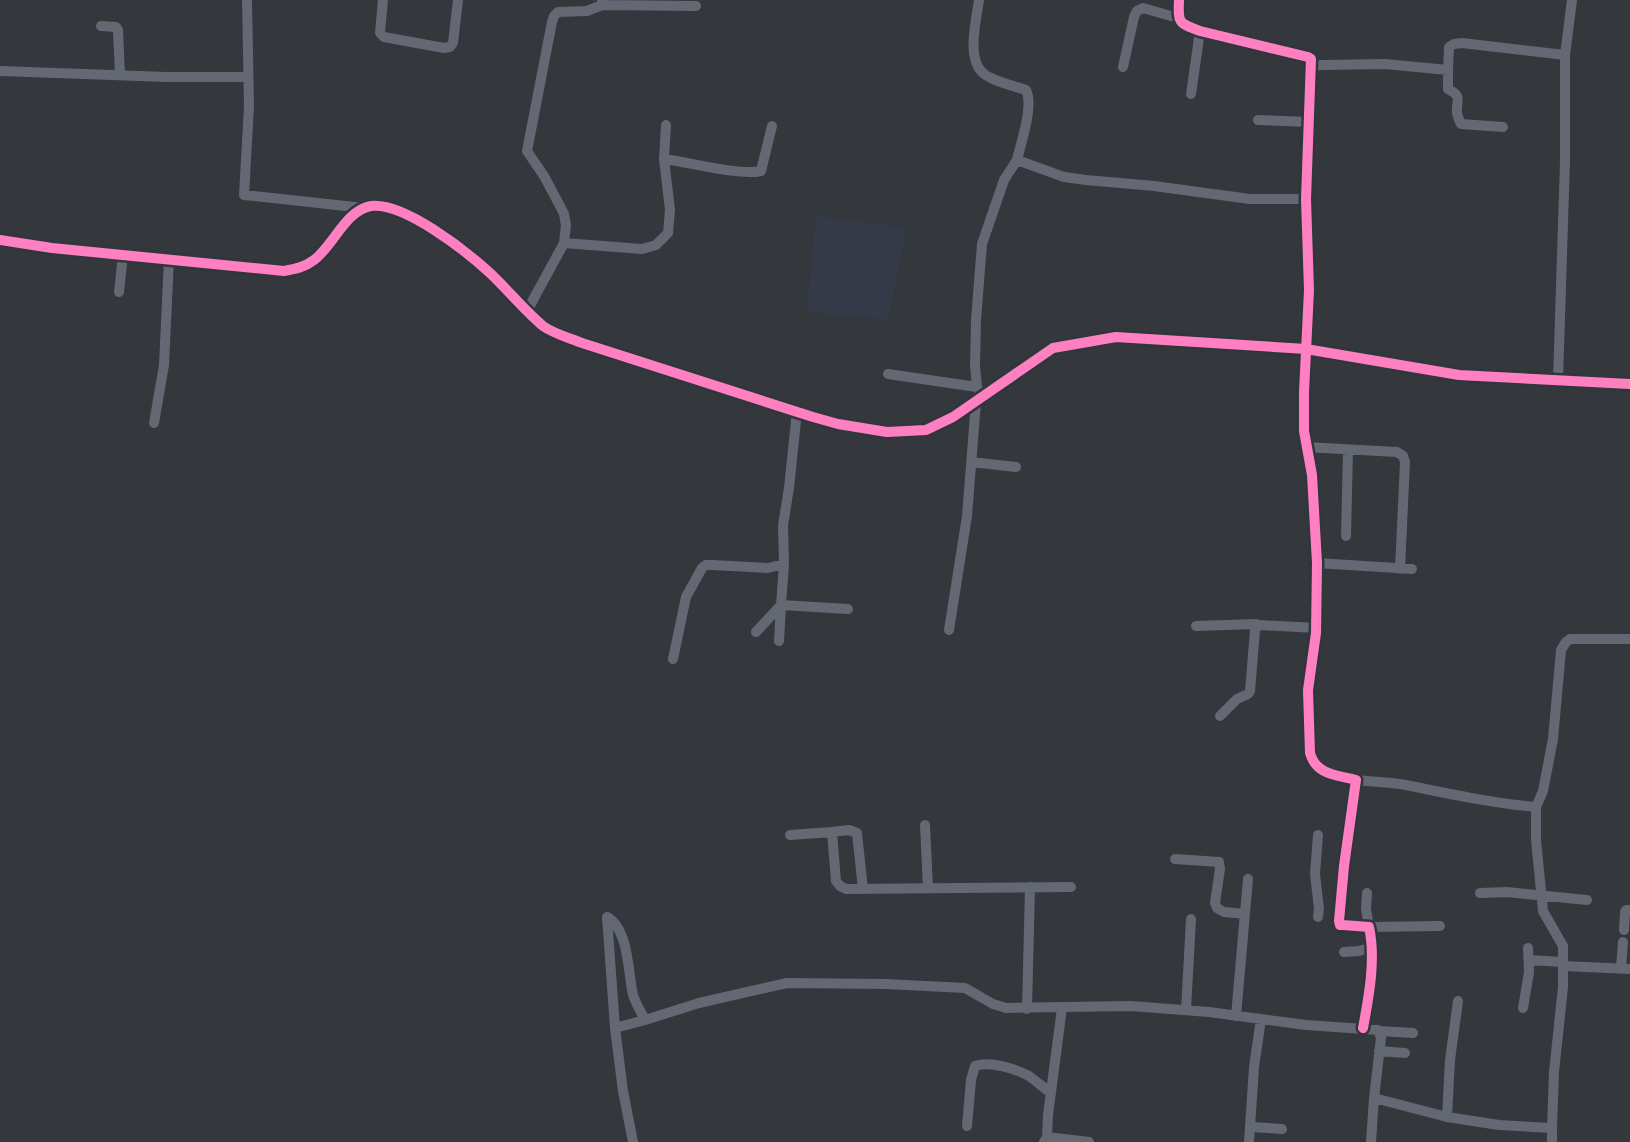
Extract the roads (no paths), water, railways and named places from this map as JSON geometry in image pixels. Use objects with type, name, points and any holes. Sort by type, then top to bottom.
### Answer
[{"type":"street","points":[[247,0],[249,106],[244,195],[365,208]]},
{"type":"street","points":[[383,0],[380,33],[384,37],[444,48],[453,43],[458,0]]},
{"type":"street","points":[[949,630],[967,516],[978,395],[975,366],[976,320],[982,244],[1004,180],[1017,160],[1029,95],[1026,90],[990,78],[975,64],[974,41],[979,0]]},
{"type":"street","points":[[1178,18],[1179,0]]},
{"type":"street","points":[[1558,380],[1564,55],[1572,0]]},
{"type":"street","points":[[527,311],[564,243],[566,225],[564,214],[544,176],[527,151],[554,16],[560,11],[587,11],[602,2],[691,4]]},
{"type":"street","points":[[1123,67],[1134,16],[1137,10],[1143,8],[1178,18],[1183,25],[1200,31],[1311,59],[1306,199],[1309,283],[1304,431],[1312,475],[1317,563],[1316,628],[1308,690],[1312,760],[1318,769],[1356,780],[1404,785],[1480,800],[1536,807]]},
{"type":"street","points":[[102,26],[116,27],[118,30],[120,75]]},
{"type":"street","points":[[1191,94],[1200,31]]},
{"type":"street","points":[[1503,127],[1461,124],[1457,113],[1458,98],[1448,89],[1449,47],[1462,43],[1564,55]]},
{"type":"street","points":[[1312,66],[1385,64],[1448,70]]},
{"type":"street","points":[[0,71],[248,77]]},
{"type":"street","points":[[1258,120],[1308,122]]},
{"type":"street","points":[[564,243],[642,249],[662,240],[668,233],[670,210],[664,159],[666,125]]},
{"type":"street","points":[[664,159],[728,170],[761,171],[772,126]]},
{"type":"street","points":[[1017,160],[1064,177],[1086,180],[1250,199],[1306,199]]},
{"type":"street","points":[[0,240],[52,248],[284,271],[299,269],[314,260],[352,215],[365,208],[387,207],[428,225],[489,272],[546,328],[582,343],[838,424],[887,432],[926,430],[953,418],[978,395],[1054,348],[1116,337],[1306,349],[1459,375],[1630,384]]},
{"type":"street","points":[[119,292],[122,255]]},
{"type":"street","points":[[154,423],[164,365],[169,260]]},
{"type":"street","points":[[888,374],[978,395]]},
{"type":"street","points":[[779,641],[784,564],[783,525],[797,411]]},
{"type":"street","points":[[1305,447],[1397,453],[1403,456],[1405,462],[1400,569]]},
{"type":"street","points":[[1346,536],[1348,450]]},
{"type":"street","points":[[971,462],[1016,467]]},
{"type":"street","points":[[1317,563],[1412,569]]},
{"type":"street","points":[[673,659],[686,597],[702,568],[712,565],[773,568],[784,564]]},
{"type":"street","points":[[781,605],[848,609]]},
{"type":"street","points":[[756,632],[781,605]]},
{"type":"street","points":[[1196,626],[1256,624],[1316,628]]},
{"type":"street","points":[[1220,716],[1237,699],[1250,691],[1255,630],[1259,625]]},
{"type":"street","points":[[1552,1142],[1553,1079],[1563,986],[1563,946],[1544,911],[1536,840],[1536,807],[1544,791],[1548,772],[1561,650],[1570,639],[1630,639]]},
{"type":"street","points":[[1356,780],[1343,866],[1340,925],[1440,926]]},
{"type":"street","points":[[925,825],[928,888]]},
{"type":"street","points":[[790,835],[849,830],[857,833],[863,890]]},
{"type":"street","points":[[832,832],[836,881],[846,889],[1071,887]]},
{"type":"street","points":[[1318,835],[1315,874],[1318,917]]},
{"type":"street","points":[[1175,859],[1219,862],[1215,903],[1217,908],[1224,912],[1245,914]]},
{"type":"street","points":[[1236,1016],[1248,879]]},
{"type":"street","points":[[1027,1009],[1030,887]]},
{"type":"street","points":[[1480,893],[1507,892],[1587,900]]},
{"type":"street","points":[[1363,1028],[1372,947],[1366,909],[1367,894]]},
{"type":"street","points":[[1624,930],[1625,912],[1630,910]]},
{"type":"street","points":[[633,1142],[615,1028],[607,917],[616,924],[620,933],[626,950],[635,1002],[645,1020]]},
{"type":"street","points":[[1186,1010],[1191,919]]},
{"type":"street","points":[[1529,960],[1625,969],[1623,942]]},
{"type":"street","points":[[1344,952],[1372,947]]},
{"type":"street","points":[[1523,1008],[1529,972],[1528,948]]},
{"type":"street","points":[[615,1028],[699,1003],[787,983],[965,988],[993,1004],[1006,1008],[1131,1006],[1261,1018],[1306,1025],[1413,1032]]},
{"type":"street","points":[[1447,1117],[1450,1060],[1458,1001]]},
{"type":"street","points":[[1062,1008],[1045,1140],[1088,1142]]},
{"type":"street","points":[[1249,1142],[1254,1067],[1261,1018]]},
{"type":"street","points":[[1371,1142],[1381,1038],[1379,1031]]},
{"type":"street","points":[[1379,1052],[1405,1053]]},
{"type":"street","points":[[967,1126],[971,1080],[975,1066],[987,1064],[1005,1067],[1030,1077],[1051,1093]]},
{"type":"street","points":[[1374,1098],[1447,1117],[1499,1125],[1552,1128]]},
{"type":"street","points":[[1251,1127],[1282,1129]]}]
